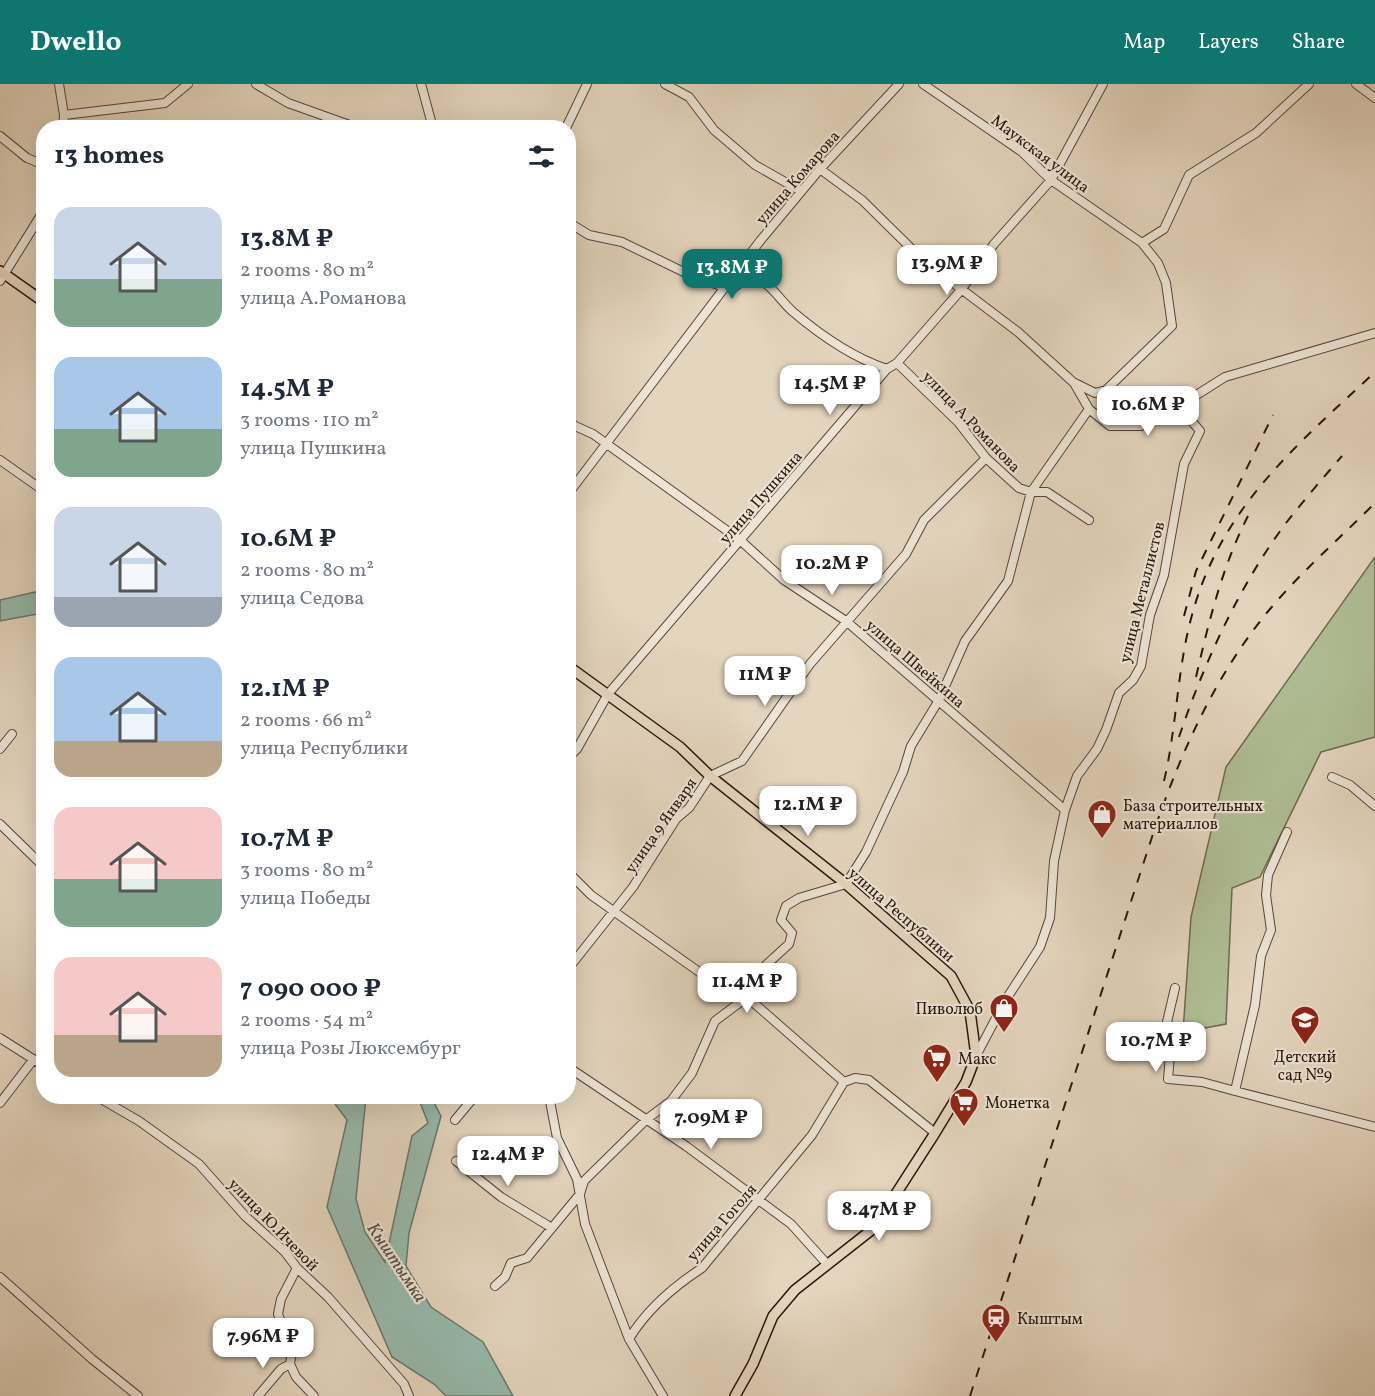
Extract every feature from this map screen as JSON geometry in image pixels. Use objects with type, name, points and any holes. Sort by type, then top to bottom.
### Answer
[{"type":"main road","points":[[1,275],[36,297]]},
{"type":"main road","name":"улица Республики","points":[[576,672],[680,747],[710,776],[846,884],[951,976],[970,1011],[976,1056]]},
{"type":"main road","name":"улица Металлистов","points":[[735,1396],[753,1364],[773,1316],[795,1290],[854,1246],[881,1220],[966,1082],[976,1056]]},
{"type":"street","points":[[59,84],[64,120]]},
{"type":"street","points":[[178,94],[181,84]]},
{"type":"street","points":[[64,115],[165,103],[188,84]]},
{"type":"street","points":[[256,84],[288,103],[336,120]]},
{"type":"street","points":[[421,84],[432,120]]},
{"type":"street","points":[[570,120],[587,84]]},
{"type":"street","points":[[665,84],[688,97],[714,130],[755,165],[801,191]]},
{"type":"street","name":"улица Комарова","points":[[576,484],[724,288],[801,191],[899,84]]},
{"type":"street","name":"Маукская улица","points":[[924,84],[1022,152],[1051,180],[1142,243],[1158,263],[1166,283],[1172,327],[1106,390],[1095,393],[1074,383]]},
{"type":"street","name":"улица Пушкина","points":[[576,750],[608,694],[887,369],[897,363],[961,290],[994,244],[1051,180],[1103,84]]},
{"type":"street","points":[[1142,243],[1164,229],[1189,175],[1256,133],[1309,84]]},
{"type":"street","points":[[1356,84],[1375,98]]},
{"type":"street","points":[[0,136],[27,158],[36,162]]},
{"type":"street","points":[[820,169],[862,200],[922,260],[1018,332],[1074,383],[1089,409],[1110,426],[1141,426],[1179,406],[1225,377],[1375,333]]},
{"type":"street","points":[[1,275],[36,222]]},
{"type":"street","points":[[576,227],[589,235],[622,242],[692,276],[724,288],[735,287],[746,278],[755,277],[763,280],[791,310],[824,334],[850,351],[887,369]]},
{"type":"street","name":"улица А.Романова","points":[[897,363],[958,422],[986,458],[1018,488],[1031,492],[1047,492],[1089,520]]},
{"type":"street","name":"улица Металлистов","points":[[976,1056],[1005,1001],[1040,947],[1050,918],[1054,861],[1065,810],[1077,776],[1097,749],[1119,693],[1133,680],[1141,666],[1150,615],[1164,575],[1184,464],[1200,431],[1179,406]]},
{"type":"street","points":[[495,1286],[505,1277],[511,1263],[527,1258],[580,1194],[584,1181],[647,1119],[671,1101],[692,1073],[715,1021],[747,996],[766,965],[789,944],[792,933],[781,920],[786,906],[799,898],[846,884],[866,852],[903,772],[911,746],[939,700],[965,641],[1008,581],[1031,492],[1089,409]]},
{"type":"street","name":"улица Швейкина","points":[[576,425],[740,540],[784,580],[846,621],[1065,810]]},
{"type":"street","name":"улица 9 Января","points":[[576,958],[613,909],[633,887],[676,819],[689,808],[710,776],[742,761],[810,664],[906,554],[924,520],[986,458]]},
{"type":"street","points":[[0,460],[36,485]]},
{"type":"street","points":[[0,749],[12,734]]},
{"type":"street","points":[[1332,777],[1356,789],[1375,806]]},
{"type":"street","points":[[0,824],[36,859]]},
{"type":"street","points":[[1235,1091],[1255,1005],[1261,956],[1270,930],[1266,895],[1268,874],[1287,832]]},
{"type":"street","points":[[576,880],[591,895],[702,974],[747,996],[843,1082],[855,1078],[869,1080],[935,1133]]},
{"type":"street","points":[[1175,988],[1167,1022],[1172,1031],[1168,1079],[1202,1082],[1375,1127]]},
{"type":"street","points":[[0,1038],[36,1062]]},
{"type":"street","points":[[0,1103],[33,1060]]},
{"type":"street","points":[[576,1072],[647,1119],[791,1224],[827,1264]]},
{"type":"street","name":"улица Гоголя","points":[[629,1339],[650,1309],[679,1283],[702,1268],[812,1136],[843,1082]]},
{"type":"street","name":"улица Ю.Ичевой","points":[[110,1104],[139,1121],[199,1164],[245,1216],[285,1252],[297,1268],[365,1337],[404,1384],[408,1396]]},
{"type":"street","points":[[455,1120],[468,1104]]},
{"type":"street","points":[[551,1104],[557,1138],[577,1179],[585,1224],[629,1339],[663,1396]]},
{"type":"street","points":[[456,1161],[501,1197],[552,1228]]},
{"type":"street","points":[[297,1268],[281,1299],[279,1314],[292,1351],[290,1364],[296,1377],[314,1396]]},
{"type":"street","points":[[0,1277],[92,1359],[138,1396]]},
{"type":"street","points":[[258,1396],[281,1369],[290,1364]]},
{"type":"shaded area","points":[[1375,557],[1375,737],[1321,752],[1260,877],[1232,888],[1226,1024],[1183,1032],[1191,917],[1226,767]]},
{"type":"water","points":[[36,592],[36,614],[0,621],[0,600]]},
{"type":"water","name":"Кыштымка","points":[[335,1104],[365,1104],[356,1199],[365,1232],[385,1262],[412,1136],[428,1123],[421,1104],[435,1104],[441,1116],[409,1233],[406,1266],[431,1307],[483,1342],[513,1396],[446,1396],[434,1384],[392,1357],[327,1207],[347,1120]]},
{"type":"railway","points":[[1164,781],[1187,635],[1205,577],[1222,542],[1242,510],[1290,452],[1375,372]]},
{"type":"railway","points":[[1184,616],[1196,571],[1273,415]]},
{"type":"railway","points":[[1179,737],[1211,653],[1253,573],[1286,523],[1342,456]]},
{"type":"railway","points":[[970,1396],[1153,834],[1187,745],[1216,688],[1250,634],[1295,581],[1375,503]]},
{"type":"railway","points":[[1196,677],[1211,615],[1231,555],[1248,516]]},
{"type":"place","name":"База cтроительных материаллов","points":[[1102,840]]},
{"type":"place","name":"Пиволюб","points":[[1004,1034]]},
{"type":"place","name":"Детский сад №9","points":[[1305,1046]]},
{"type":"place","name":"Макс","points":[[937,1084]]},
{"type":"place","name":"Монетка","points":[[964,1128]]},
{"type":"place","name":"Кыштым","points":[[996,1344]]}]
